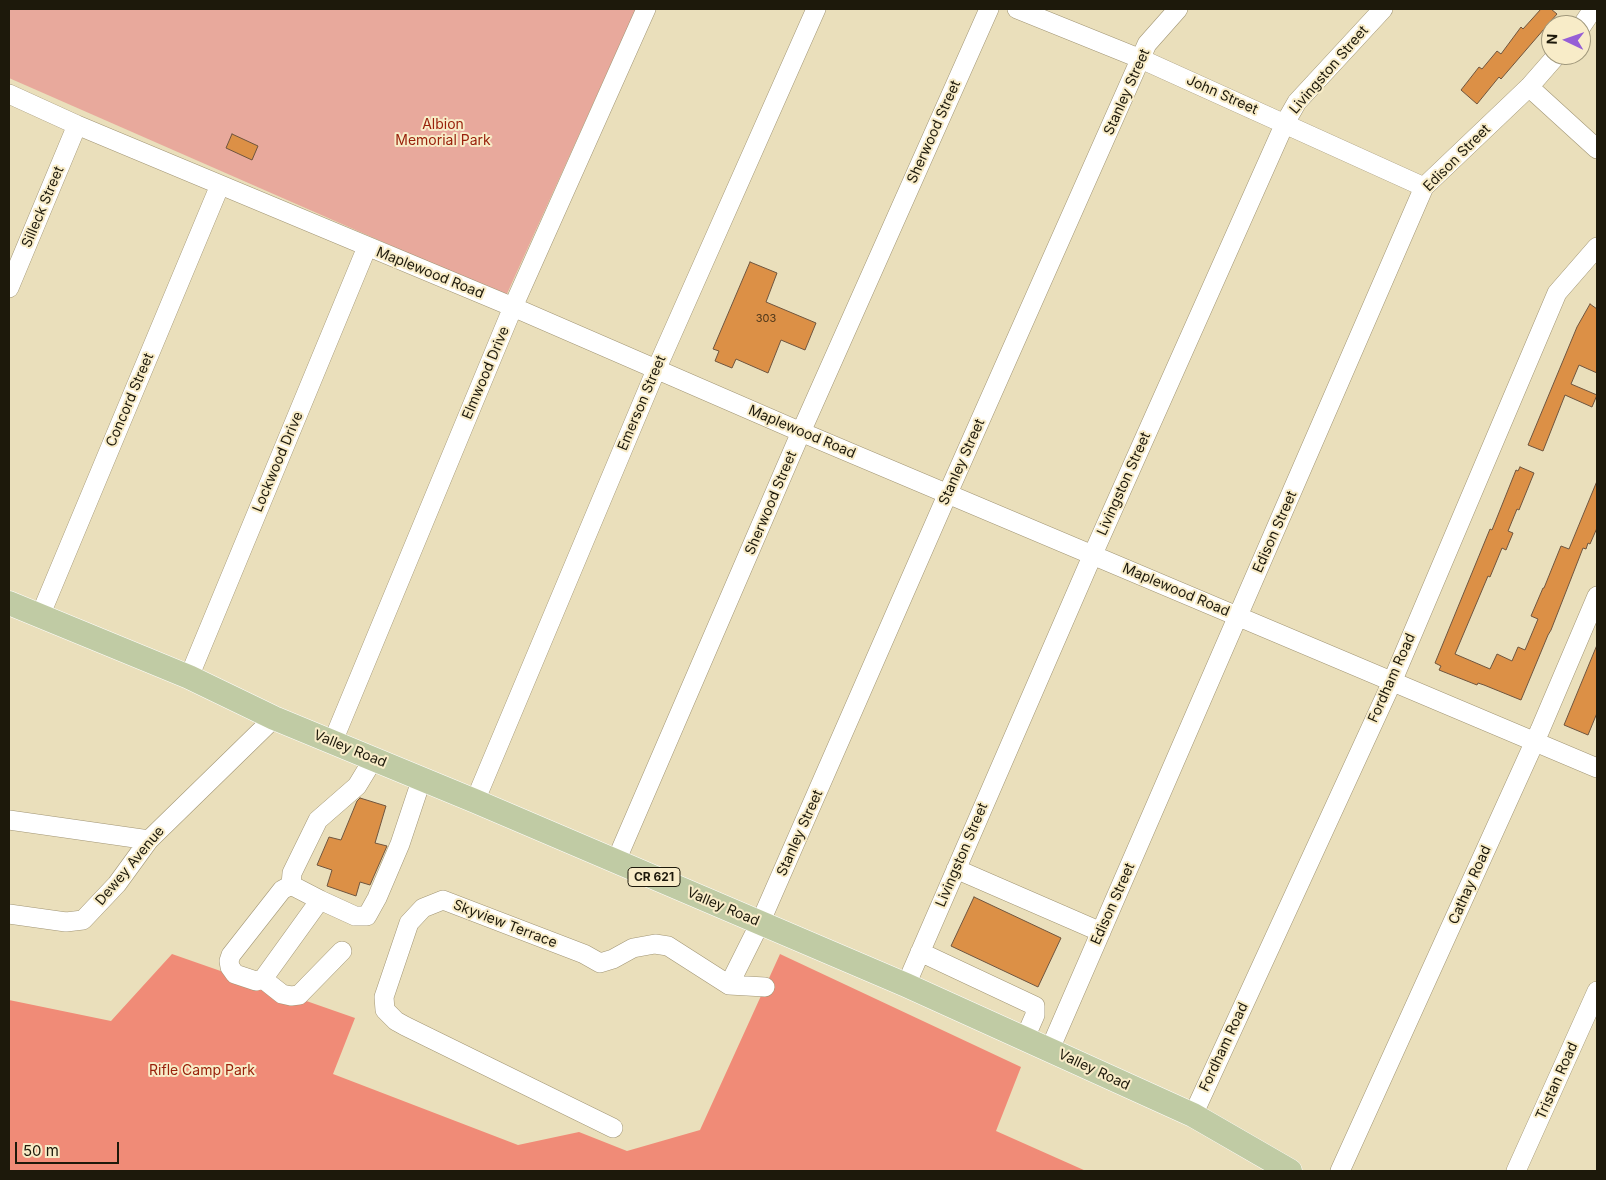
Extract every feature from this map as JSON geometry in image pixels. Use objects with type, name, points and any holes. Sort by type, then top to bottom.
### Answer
[{"type":"main road","name":"Valley Road","points":[[9,603],[189,677],[274,718],[422,778],[906,985],[1193,1115],[1290,1171]]},
{"type":"street","name":"Elmwood Drive","points":[[333,741],[513,307],[646,9]]},
{"type":"street","name":"Emerson Street","points":[[476,801],[656,370],[816,9]]},
{"type":"street","name":"Sherwood Street","points":[[616,861],[802,432],[989,9]]},
{"type":"street","name":"John Street","points":[[1017,9],[1141,59],[1424,187]]},
{"type":"street","name":"Stanley Street","points":[[760,923],[1147,44],[1178,9]]},
{"type":"street","name":"Livingston Street","points":[[906,985],[1093,554],[1285,123],[1297,102],[1383,9]]},
{"type":"street","name":"Edison Street","points":[[1050,1049],[1424,187],[1549,65]]},
{"type":"street","points":[[1529,86],[1597,149]]},
{"type":"street","name":"Maplewood Road","points":[[9,94],[77,125],[513,307],[656,370],[1597,768]]},
{"type":"street","name":"Silleck Street","points":[[9,288],[77,125]]},
{"type":"street","name":"Concord Street","points":[[40,616],[220,185]]},
{"type":"street","name":"Lockwood Drive","points":[[189,677],[367,247]]},
{"type":"street","name":"Fordham Road","points":[[1193,1115],[1392,682],[1557,293],[1597,247]]},
{"type":"street","name":"Cathay Road","points":[[1340,1171],[1535,741],[1597,596]]},
{"type":"street","name":"Dewey Avenue","points":[[9,914],[66,922],[83,920],[117,884],[149,840],[274,718]]},
{"type":"street","points":[[291,884],[292,872],[318,820],[357,786],[372,758]]},
{"type":"street","points":[[291,884],[355,916],[367,916],[377,898],[400,844],[422,778]]},
{"type":"street","points":[[9,820],[149,840]]},
{"type":"street","points":[[956,869],[1100,932]]},
{"type":"street","points":[[291,884],[282,890],[231,954],[228,961],[235,974],[256,981],[263,979],[320,900]]},
{"type":"street","name":"Skyview Terrace","points":[[613,1128],[405,1026],[396,1021],[385,1010],[384,997],[409,923],[423,908],[443,900],[584,954],[600,963],[613,959],[633,948],[656,944],[668,946],[729,985],[765,987]]},
{"type":"street","points":[[729,985],[760,923]]},
{"type":"street","points":[[263,979],[282,994],[299,995],[342,951]]},
{"type":"street","points":[[920,952],[1035,1006],[1035,1015],[1025,1038]]},
{"type":"street","name":"Tristan Road","points":[[1516,1171],[1597,991]]},
{"type":"green space","name":"Albion Memorial Park","points":[[9,9],[636,9],[506,296],[9,78]]},
{"type":"green space","name":"Rifle Camp Park","points":[[172,954],[355,1018],[333,1074],[518,1145],[579,1132],[627,1151],[700,1130],[780,954],[1021,1067],[996,1131],[1086,1171],[9,1171],[9,1000],[111,1021]]},
{"type":"building","points":[[1541,9],[1551,9],[1557,14],[1541,15],[1541,33],[1501,79],[1499,77],[1477,104],[1461,90],[1479,67],[1482,69],[1497,51],[1501,54],[1521,27],[1523,29]]},
{"type":"building","points":[[232,134],[258,146],[252,160],[226,148]]},
{"type":"building","points":[[750,262],[777,273],[766,302],[816,323],[805,350],[781,340],[768,373],[736,359],[732,368],[715,361],[719,351],[713,349]]},
{"type":"building","points":[[1590,304],[1597,309],[1597,373],[1579,365],[1571,384],[1597,395],[1592,407],[1565,395],[1543,451],[1528,445],[1577,327]]},
{"type":"building","points":[[1520,467],[1534,473],[1508,531],[1513,533],[1506,550],[1502,548],[1490,577],[1488,576],[1455,654],[1490,669],[1497,654],[1512,661],[1518,647],[1525,650],[1538,619],[1531,616],[1561,546],[1569,549],[1597,481],[1597,528],[1590,544],[1588,543],[1586,549],[1583,548],[1521,700],[1439,670],[1441,666],[1435,663],[1490,529],[1492,530],[1516,470],[1518,471]]},
{"type":"building","points":[[1597,645],[1597,713],[1588,735],[1564,725]]},
{"type":"building","points":[[360,798],[386,806],[375,843],[387,846],[370,885],[360,882],[356,896],[327,886],[332,870],[317,865],[329,837],[341,840]]},
{"type":"building","points":[[974,897],[1061,938],[1038,987],[951,946]]}]
